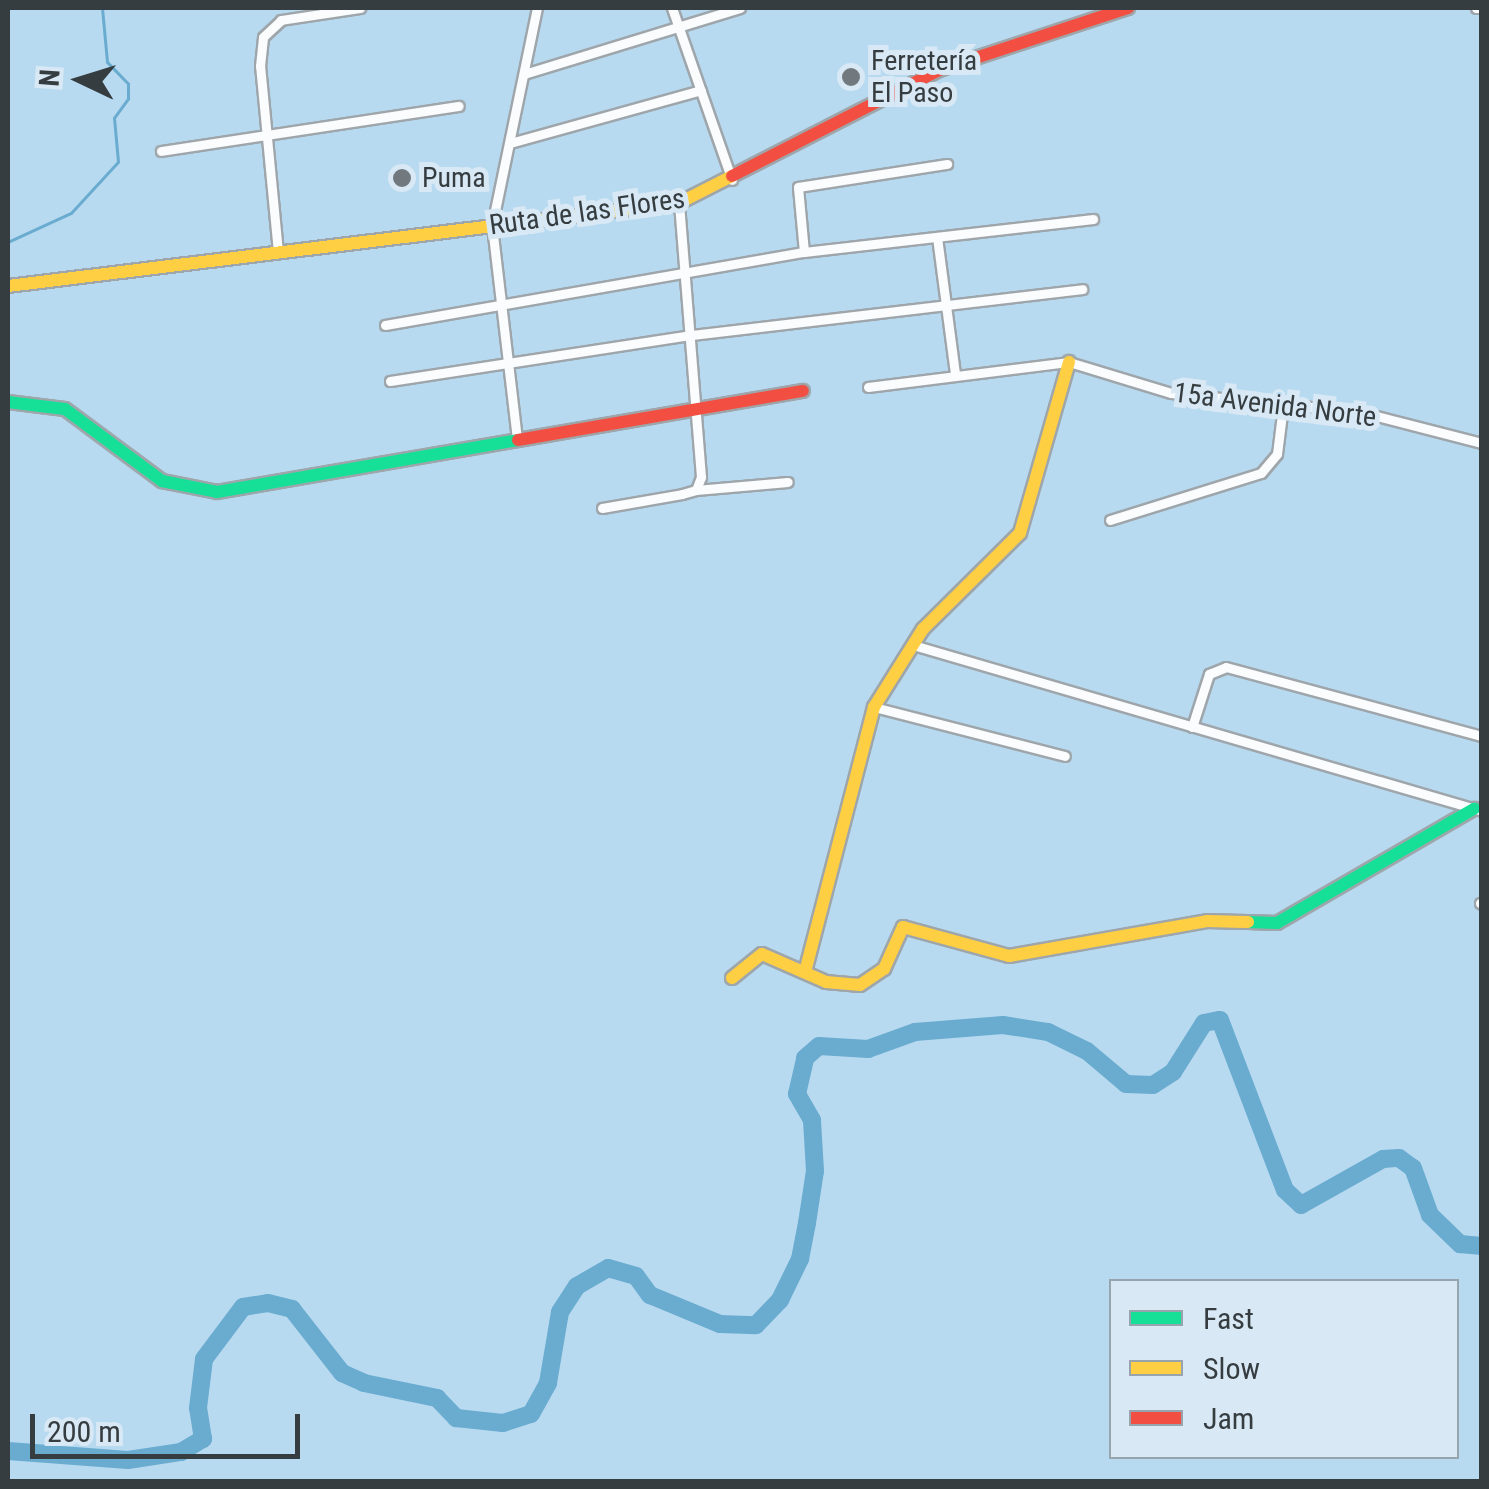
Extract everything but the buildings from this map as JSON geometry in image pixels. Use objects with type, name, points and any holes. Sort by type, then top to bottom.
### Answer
[{"type":"street","points":[[278,252],[260,66],[264,37],[281,20],[299,12],[360,8]]},
{"type":"street","points":[[517,439],[492,225],[537,8]]},
{"type":"street","points":[[672,8],[732,181]]},
{"type":"street","points":[[524,74],[740,8]]},
{"type":"street","name":"Ruta de las Flores","points":[[8,286],[679,203],[732,181],[939,70],[1128,8]]},
{"type":"street","points":[[510,143],[701,90]]},
{"type":"street","points":[[161,151],[459,106]]},
{"type":"street","points":[[804,252],[798,188],[948,164]]},
{"type":"street","points":[[679,203],[698,404],[696,490]]},
{"type":"street","points":[[385,326],[804,252],[1092,220]]},
{"type":"street","points":[[936,238],[954,374]]},
{"type":"street","points":[[390,381],[692,335],[1082,289]]},
{"type":"street","points":[[805,972],[874,707],[912,644],[1020,533],[1069,362],[868,386]]},
{"type":"street","name":"15a Avenida Norte","points":[[1069,362],[1170,393],[1360,412],[1482,444]]},
{"type":"street","points":[[8,402],[64,409],[162,481],[201,490],[250,488],[698,404],[803,391]]},
{"type":"street","points":[[1110,520],[1260,473],[1277,454],[1283,406]]},
{"type":"street","points":[[602,508],[696,490],[788,482]]},
{"type":"street","points":[[912,644],[1478,810]]},
{"type":"street","points":[[1192,727],[1209,674],[1226,667],[1482,736]]},
{"type":"street","points":[[874,707],[1065,756]]},
{"type":"street","points":[[732,978],[755,955],[844,986],[872,980],[903,928],[942,943],[1009,956],[1207,920],[1277,923],[1478,810]]},
{"type":"shaded area","points":[[8,8],[1481,8],[1481,1481],[8,1482]]},
{"type":"waterway","points":[[8,242],[71,213],[118,162],[114,118],[128,99],[128,84],[107,62],[102,8]]},
{"type":"waterway","points":[[8,1451],[128,1460],[181,1452],[203,1439],[198,1408],[204,1359],[243,1307],[268,1303],[292,1309],[342,1373],[364,1383],[437,1398],[456,1418],[503,1423],[531,1414],[548,1383],[560,1312],[577,1286],[608,1268],[636,1276],[650,1295],[720,1324],[756,1325],[780,1300],[800,1259],[807,1223],[815,1171],[812,1120],[797,1094],[805,1058],[819,1046],[868,1049],[915,1032],[1003,1025],[1048,1032],[1087,1051],[1126,1084],[1153,1085],[1173,1072],[1204,1023],[1220,1020],[1285,1190],[1301,1205],[1383,1159],[1399,1158],[1413,1168],[1430,1215],[1460,1244],[1482,1246]]},
{"type":"traffic: fast","points":[[8,402],[65,409],[162,481],[217,492],[518,440]]},
{"type":"traffic: fast","points":[[1248,922],[1277,923],[1474,809]]},
{"type":"traffic: slow","points":[[8,286],[679,203],[732,176]]},
{"type":"traffic: slow","points":[[805,972],[874,707],[923,629],[1020,533],[1069,362]]},
{"type":"traffic: slow","points":[[732,978],[762,954],[826,982],[860,985],[884,969],[903,927],[1009,956],[1207,921],[1248,922]]},
{"type":"traffic: jam","points":[[732,176],[939,70],[1128,8]]},
{"type":"traffic: jam","points":[[518,440],[803,391]]},
{"type":"place","name":"Ferretería El Paso","points":[[851,77]]},
{"type":"place","name":"Puma","points":[[402,178]]}]
